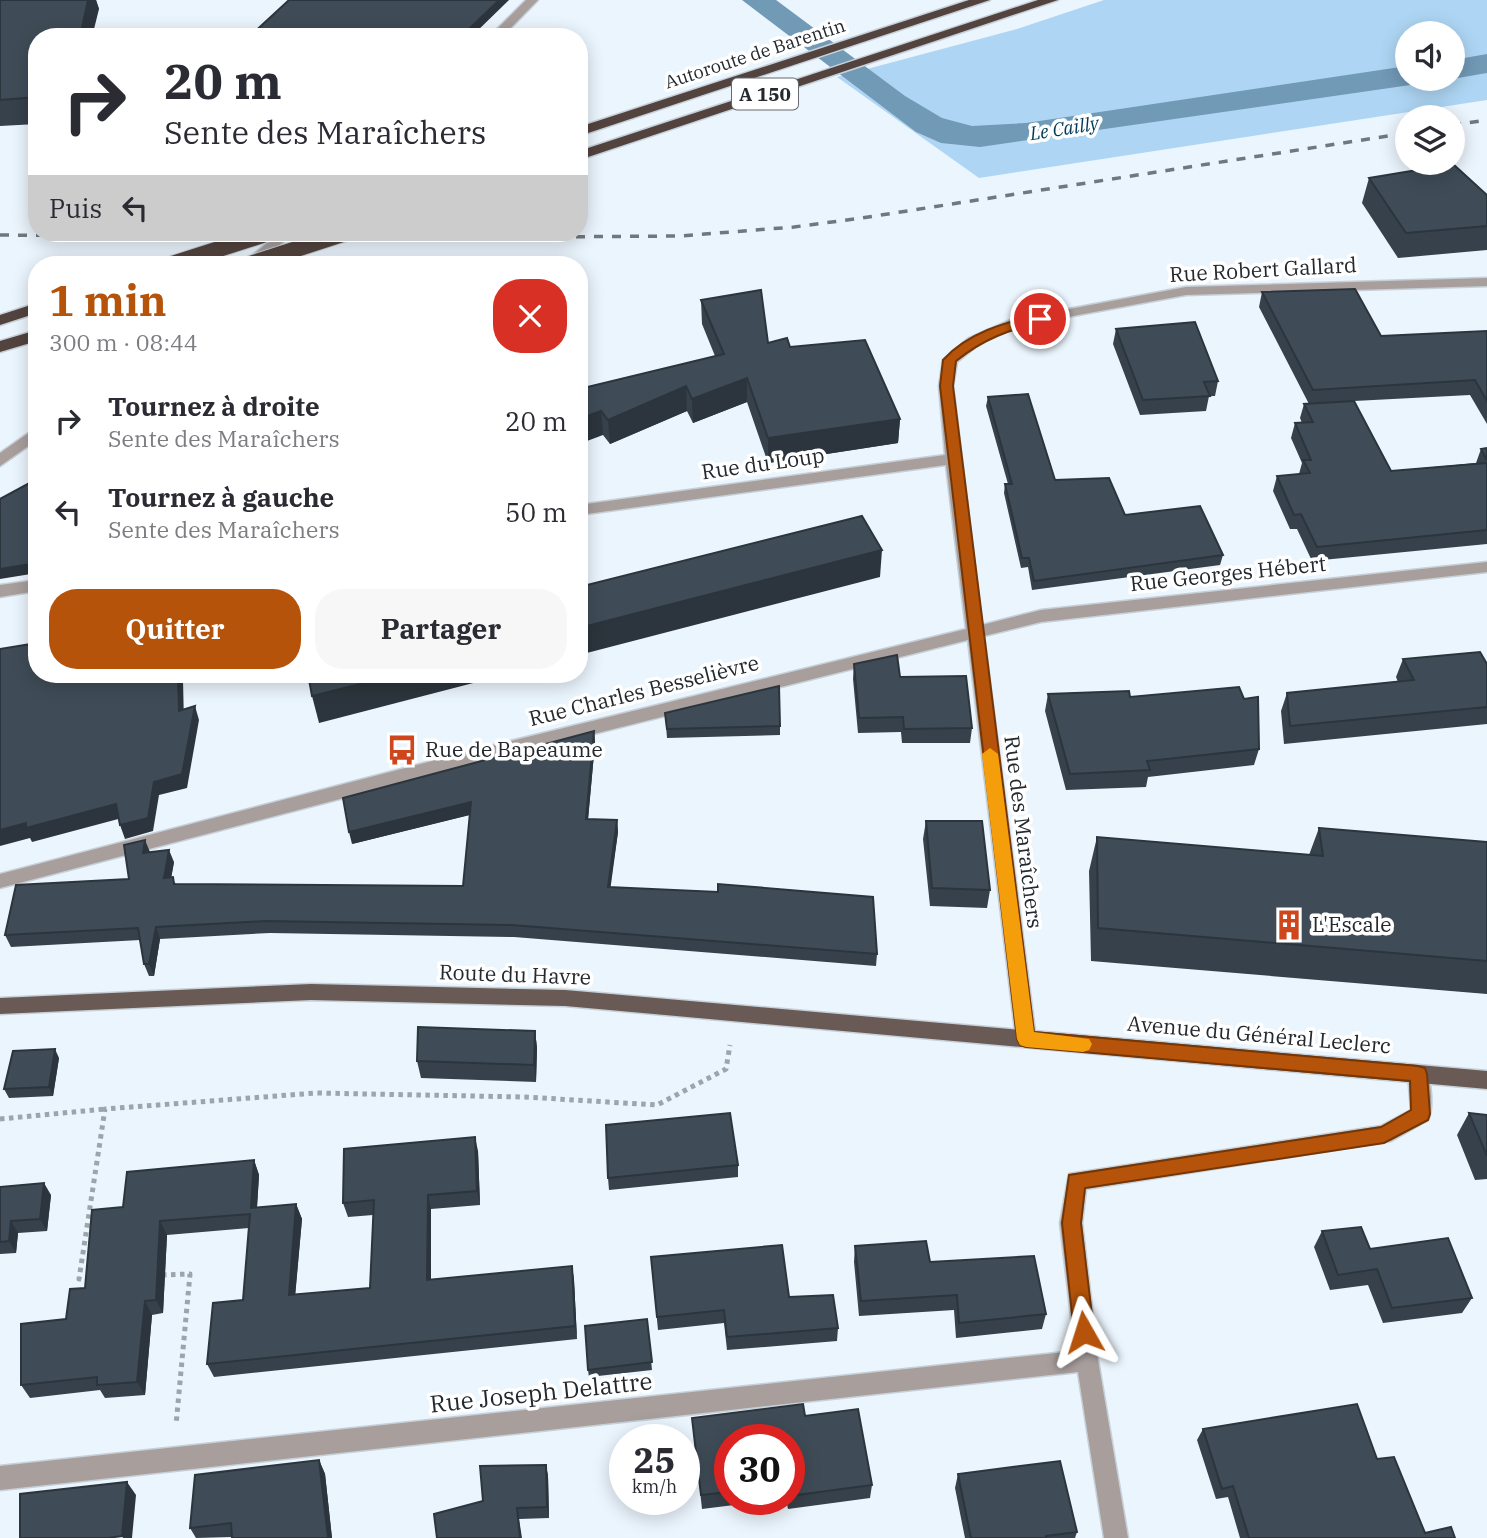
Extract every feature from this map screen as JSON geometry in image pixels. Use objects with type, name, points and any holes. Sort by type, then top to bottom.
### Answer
[{"type":"highway","name":"Autoroute de Barentin","points":[[588,129],[983,0]]},
{"type":"highway","name":"Autoroute de Barentin","points":[[588,153],[1051,0]]},
{"type":"highway","points":[[197,256],[241,242]]},
{"type":"highway","points":[[274,256],[318,242]]},
{"type":"highway","points":[[0,320],[28,311]]},
{"type":"highway","points":[[0,347],[28,338]]},
{"type":"main road","name":"Route du Havre","points":[[0,1006],[311,992],[565,998],[1026,1039]]},
{"type":"main road","name":"Avenue du Général Leclerc","points":[[1026,1039],[1487,1080]]},
{"type":"street","points":[[504,28],[532,0]]},
{"type":"street","points":[[259,256],[276,242]]},
{"type":"street","name":"Rue Robert Gallard","points":[[974,631],[946,386],[950,360],[974,341],[1015,323],[1186,291],[1487,282]]},
{"type":"street","points":[[0,461],[28,439]]},
{"type":"street","name":"Rue du Loup","points":[[588,509],[953,459]]},
{"type":"street","name":"Rue Georges Hébert","points":[[974,631],[1075,611],[1487,568]]},
{"type":"street","points":[[0,591],[28,586]]},
{"type":"street","name":"Rue Charles Besselièvre","points":[[0,881],[470,758],[974,631]]},
{"type":"street","name":"Rue des Maraîchers","points":[[974,631],[1026,1039]]},
{"type":"street","points":[[1116,1538],[1087,1360],[1072,1223],[1076,1181],[1384,1135],[1421,1114],[1418,1074]]},
{"type":"street","name":"Rue Joseph Delattre","points":[[0,1478],[1087,1360]]},
{"type":"path","points":[[0,1119],[316,1093],[525,1097],[657,1105],[726,1069]]},
{"type":"path","points":[[93,1279],[79,1279],[105,1109]]},
{"type":"path","points":[[149,1276],[190,1274],[173,1459]]},
{"type":"shaded area","points":[[1104,0],[1487,0],[1487,100],[1454,105],[1395,105],[1395,114],[979,178],[837,77],[1017,29]]},
{"type":"water","name":"Le Cailly","points":[[742,0],[776,0],[905,96],[942,118],[972,126],[1026,123],[1395,68],[1395,87],[980,147],[941,143],[916,132]]},
{"type":"water","points":[[1487,54],[1487,73],[1465,77],[1465,58]]},
{"type":"building","points":[[0,0],[88,0],[82,28],[28,28],[28,98],[0,100]]},
{"type":"building","points":[[289,0],[499,0],[470,28],[259,28]]},
{"type":"building","points":[[1395,174],[1465,175],[1487,195],[1487,226],[1406,233],[1369,178]]},
{"type":"building","points":[[1355,289],[1381,336],[1487,331],[1487,401],[1475,380],[1313,390],[1262,292]]},
{"type":"building","points":[[761,290],[768,343],[787,338],[790,347],[865,340],[900,419],[768,438],[747,378],[692,399],[686,386],[608,420],[601,411],[588,416],[588,387],[724,354],[701,300]]},
{"type":"building","points":[[1195,322],[1218,381],[1204,382],[1210,396],[1143,400],[1116,329]]},
{"type":"building","points":[[1028,394],[1055,480],[1109,478],[1125,515],[1200,506],[1223,555],[1034,581],[1029,558],[1022,558],[1005,484],[1012,484],[988,397]]},
{"type":"building","points":[[1354,401],[1391,471],[1487,463],[1487,530],[1317,547],[1301,514],[1294,515],[1277,476],[1310,473],[1303,460],[1311,460],[1295,423],[1313,422],[1304,404]]},
{"type":"building","points":[[1487,448],[1487,460],[1481,449]]},
{"type":"building","points":[[28,484],[28,564],[0,569],[0,499]]},
{"type":"building","points":[[862,516],[882,550],[588,626],[588,585]]},
{"type":"building","points":[[28,644],[28,683],[178,683],[179,711],[195,706],[182,774],[154,782],[148,818],[120,825],[116,804],[26,828],[26,823],[0,830],[0,649]]},
{"type":"building","points":[[1480,652],[1487,664],[1487,707],[1290,726],[1287,693],[1414,680],[1403,659]]},
{"type":"building","points":[[897,655],[900,677],[966,676],[972,728],[904,729],[903,717],[859,718],[854,664]]},
{"type":"building","points":[[310,683],[364,683],[312,696]]},
{"type":"building","points":[[779,686],[780,726],[667,729],[665,713]]},
{"type":"building","points":[[1239,687],[1244,699],[1258,697],[1259,749],[1147,761],[1150,770],[1070,774],[1048,694],[1129,691],[1130,697]]},
{"type":"building","points":[[594,731],[586,819],[617,820],[608,887],[718,892],[718,884],[873,897],[877,954],[512,925],[266,921],[156,927],[149,964],[144,964],[138,928],[5,935],[16,885],[129,879],[124,845],[145,840],[143,853],[169,850],[164,878],[173,877],[174,884],[463,886],[471,802],[349,832],[343,798]]},
{"type":"building","points":[[926,821],[982,821],[990,890],[932,888]]},
{"type":"building","name":"L'Escale","points":[[1319,828],[1487,842],[1487,961],[1098,928],[1097,837],[1323,856]]},
{"type":"building","points":[[418,1027],[535,1031],[534,1065],[417,1061]]},
{"type":"building","points":[[55,1049],[49,1087],[4,1089],[13,1051]]},
{"type":"building","points":[[730,1113],[738,1165],[608,1178],[606,1125]]},
{"type":"building","points":[[1469,1113],[1487,1115],[1487,1156]]},
{"type":"building","points":[[475,1137],[477,1191],[428,1195],[427,1280],[572,1266],[575,1326],[207,1364],[213,1303],[243,1300],[250,1214],[160,1221],[156,1300],[145,1301],[137,1382],[97,1385],[97,1377],[21,1385],[21,1324],[66,1319],[70,1289],[85,1288],[92,1210],[123,1207],[127,1172],[254,1160],[251,1208],[296,1204],[289,1295],[370,1288],[374,1200],[343,1203],[344,1149]]},
{"type":"building","points":[[44,1183],[40,1219],[11,1221],[9,1241],[0,1242],[0,1187]]},
{"type":"building","points":[[1361,1227],[1370,1249],[1448,1238],[1472,1298],[1392,1308],[1377,1269],[1338,1275],[1322,1231]]},
{"type":"building","points":[[926,1241],[930,1262],[1034,1256],[1046,1314],[959,1323],[957,1295],[861,1301],[855,1246]]},
{"type":"building","points":[[782,1245],[789,1297],[833,1295],[838,1328],[727,1337],[724,1310],[657,1317],[651,1257]]},
{"type":"building","points":[[647,1319],[652,1362],[588,1370],[585,1326]]},
{"type":"building","points":[[803,1404],[805,1416],[858,1409],[872,1485],[805,1494],[805,1424],[714,1424],[714,1494],[701,1495],[700,1424],[693,1424],[692,1418]]},
{"type":"building","points":[[1357,1404],[1377,1459],[1394,1457],[1425,1533],[1451,1527],[1455,1538],[1249,1538],[1233,1486],[1222,1489],[1203,1429]]},
{"type":"building","points":[[319,1460],[328,1538],[232,1538],[231,1523],[190,1528],[195,1475]]},
{"type":"building","points":[[1060,1461],[1077,1532],[1046,1538],[971,1538],[958,1474]]},
{"type":"building","points":[[546,1465],[547,1507],[517,1508],[520,1538],[437,1538],[434,1514],[483,1501],[480,1466]]},
{"type":"building","points":[[127,1482],[122,1536],[20,1538],[20,1494]]},
{"type":"railway","points":[[1465,123],[1487,120]]},
{"type":"railway","points":[[588,237],[680,236],[794,227],[1395,135]]},
{"type":"railway","points":[[0,235],[28,235]]},
{"type":"slow traffic","points":[[990,754],[1026,1039],[1083,1044]]},
{"type":"place","name":"Rue de Bapeaume","points":[[402,750]]},
{"type":"place","name":"L'Escale","points":[[1289,925]]},
{"type":"route","points":[[1040,319],[1015,323],[974,341],[950,360],[946,386],[1026,1039],[1418,1074],[1421,1114],[1384,1135],[1076,1181],[1072,1223],[1084,1332]]}]
